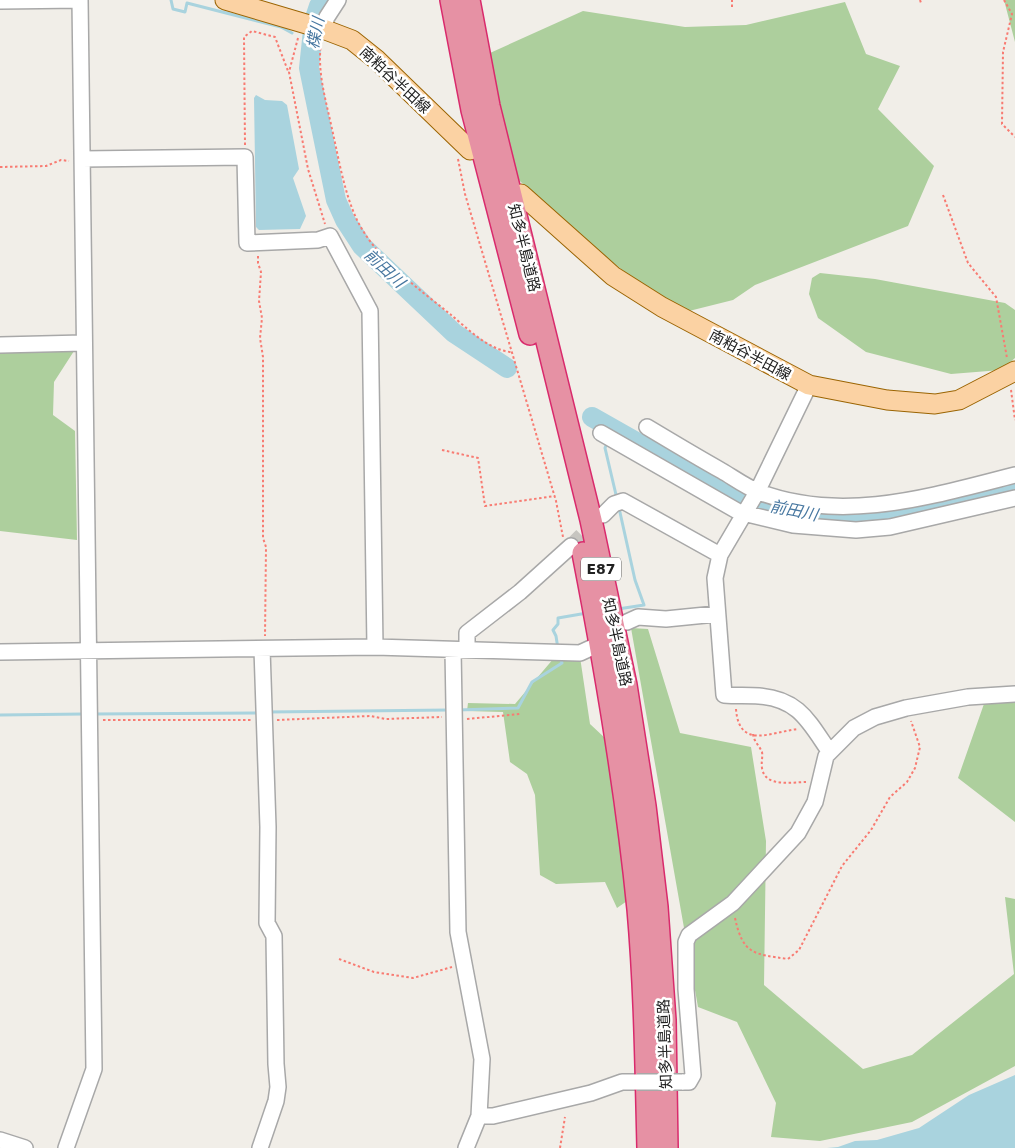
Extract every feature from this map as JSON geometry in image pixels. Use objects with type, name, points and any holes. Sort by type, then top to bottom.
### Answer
[{"type":"highway","name":"知多半島道路","points":[[451,0],[472,110],[574,507],[609,687],[638,910],[645,1023],[648,1148]]},
{"type":"highway","name":"知多半島道路","points":[[469,0],[489,106],[591,520],[626,685],[645,806],[657,907],[665,1020],[667,1148]]},
{"type":"main road","name":"南粕谷半田線","points":[[225,0],[352,40],[377,60],[465,146]]},
{"type":"main road","name":"南粕谷半田線","points":[[521,194],[614,276],[662,307],[809,385],[887,400],[935,404],[959,400],[1012,372]]},
{"type":"street","points":[[0,1],[80,0],[87,650],[94,1069],[66,1148]]},
{"type":"street","points":[[312,26],[327,17],[338,0]]},
{"type":"street","points":[[82,160],[245,157],[248,243],[318,240],[330,236],[370,311],[375,647]]},
{"type":"street","points":[[0,345],[83,343]]},
{"type":"street","points":[[809,385],[757,492],[720,555],[714,578],[724,695],[768,697],[795,707],[805,716],[829,751]]},
{"type":"street","points":[[647,427],[757,492],[782,499],[823,505],[880,505],[913,500],[1015,476]]},
{"type":"street","points":[[601,433],[739,512],[793,525],[856,530],[890,527],[1015,498]]},
{"type":"street","points":[[603,515],[614,504],[623,501],[720,555]]},
{"type":"street","points":[[466,1148],[479,1116],[482,1059],[462,965],[458,932],[454,720],[460,649],[467,633],[520,592],[568,548]]},
{"type":"street","points":[[627,622],[638,617],[666,619],[716,614]]},
{"type":"street","points":[[0,652],[375,647],[580,653],[592,648]]},
{"type":"street","points":[[260,1148],[276,1101],[278,1087],[274,936],[267,923],[268,827],[264,649]]},
{"type":"street","points":[[479,1116],[493,1116],[591,1093],[622,1082],[689,1082],[693,1076],[684,946],[689,935],[733,903],[798,833],[815,802],[829,751],[863,723],[906,708],[968,697],[1015,694]]},
{"type":"street","points":[[0,1140],[25,1148]]},
{"type":"path","points":[[732,0],[732,7]]},
{"type":"path","points":[[1004,0],[1012,14],[1003,52],[1002,124],[1015,137]]},
{"type":"path","points":[[289,72],[312,26]]},
{"type":"path","points":[[312,26],[320,77],[346,191],[358,222],[383,255],[449,313],[489,344],[503,351],[511,352]]},
{"type":"path","points":[[245,157],[244,38],[252,31],[275,37],[284,65],[289,72],[308,169],[330,236]]},
{"type":"path","points":[[465,146],[458,158],[459,171],[555,496],[568,548]]},
{"type":"path","points":[[0,167],[46,166],[62,160],[82,160]]},
{"type":"path","points":[[943,195],[968,263],[996,297],[1012,372],[1015,420]]},
{"type":"path","points":[[260,242],[258,263],[261,272],[259,300],[262,318],[260,333],[263,358],[262,434],[266,547],[264,649]]},
{"type":"path","points":[[442,450],[478,458],[485,506],[555,496]]},
{"type":"path","points":[[730,696],[735,705],[738,725],[744,731],[765,736],[802,729]]},
{"type":"path","points":[[733,903],[740,936],[747,947],[757,954],[788,959],[799,950],[842,866],[871,830],[890,797],[907,782],[915,768],[920,747],[906,708]]},
{"type":"path","points":[[454,720],[520,714]]},
{"type":"path","points":[[753,734],[754,740],[761,751],[762,768],[772,781],[819,782]]},
{"type":"path","points":[[339,959],[374,972],[413,978],[462,965]]},
{"type":"path","points":[[560,1148],[565,1117]]},
{"type":"green space","points":[[1004,0],[1015,0],[1015,42]]},
{"type":"green space","points":[[845,2],[866,54],[900,66],[878,109],[934,166],[908,226],[755,285],[733,300],[685,312],[630,276],[591,245],[512,174],[490,53],[583,11],[685,27],[746,25]]},
{"type":"green space","points":[[820,273],[875,279],[1005,303],[1015,310],[1015,358],[1001,370],[951,374],[866,352],[818,318],[809,294],[812,278]]},
{"type":"green space","points":[[74,351],[54,382],[53,415],[75,431],[77,540],[0,531],[0,353]]},
{"type":"green space","points":[[631,628],[648,629],[680,733],[751,747],[766,841],[764,985],[863,1069],[912,1055],[1014,974],[1005,897],[1015,899],[1015,1066],[912,1122],[820,1141],[771,1137],[776,1103],[737,1022],[698,1007]]},
{"type":"green space","points":[[580,657],[590,724],[605,738],[627,901],[617,908],[605,882],[556,884],[540,875],[535,795],[527,774],[510,762],[503,712],[467,711],[468,703],[515,704],[554,658]]},
{"type":"green space","points":[[985,701],[1015,701],[1015,822],[958,778]]},
{"type":"water","points":[[256,95],[265,100],[282,101],[287,105],[299,169],[293,178],[306,216],[300,229],[259,230],[256,227],[254,98]]},
{"type":"water","points":[[1015,1075],[1015,1148],[827,1148],[838,1147],[855,1141],[877,1140],[919,1128],[969,1095]]},
{"type":"waterway","points":[[171,0],[173,9],[185,12],[187,3],[281,27],[292,33]]},
{"type":"waterway","name":"前田川","points":[[325,0],[319,6],[314,21],[309,68],[336,200],[345,220],[362,246],[454,333],[507,368]]},
{"type":"waterway","name":"前田川","points":[[592,417],[728,493],[747,502],[791,513],[824,517],[856,517],[887,514],[919,509],[1015,486]]},
{"type":"waterway","points":[[607,443],[605,448],[617,499]]},
{"type":"waterway","points":[[618,609],[644,605],[635,580],[619,508]]},
{"type":"waterway","points":[[558,649],[553,630],[558,624],[558,618],[587,613]]},
{"type":"waterway","points":[[458,710],[518,708],[532,682],[562,663],[560,657]]},
{"type":"waterway","points":[[268,712],[449,710]]},
{"type":"waterway","points":[[93,714],[259,713]]},
{"type":"waterway","points":[[0,715],[84,714]]},
{"type":"tunnel","points":[[571,546],[596,521]]},
{"type":"water label","name":"楪川","points":[[315,33]]}]
